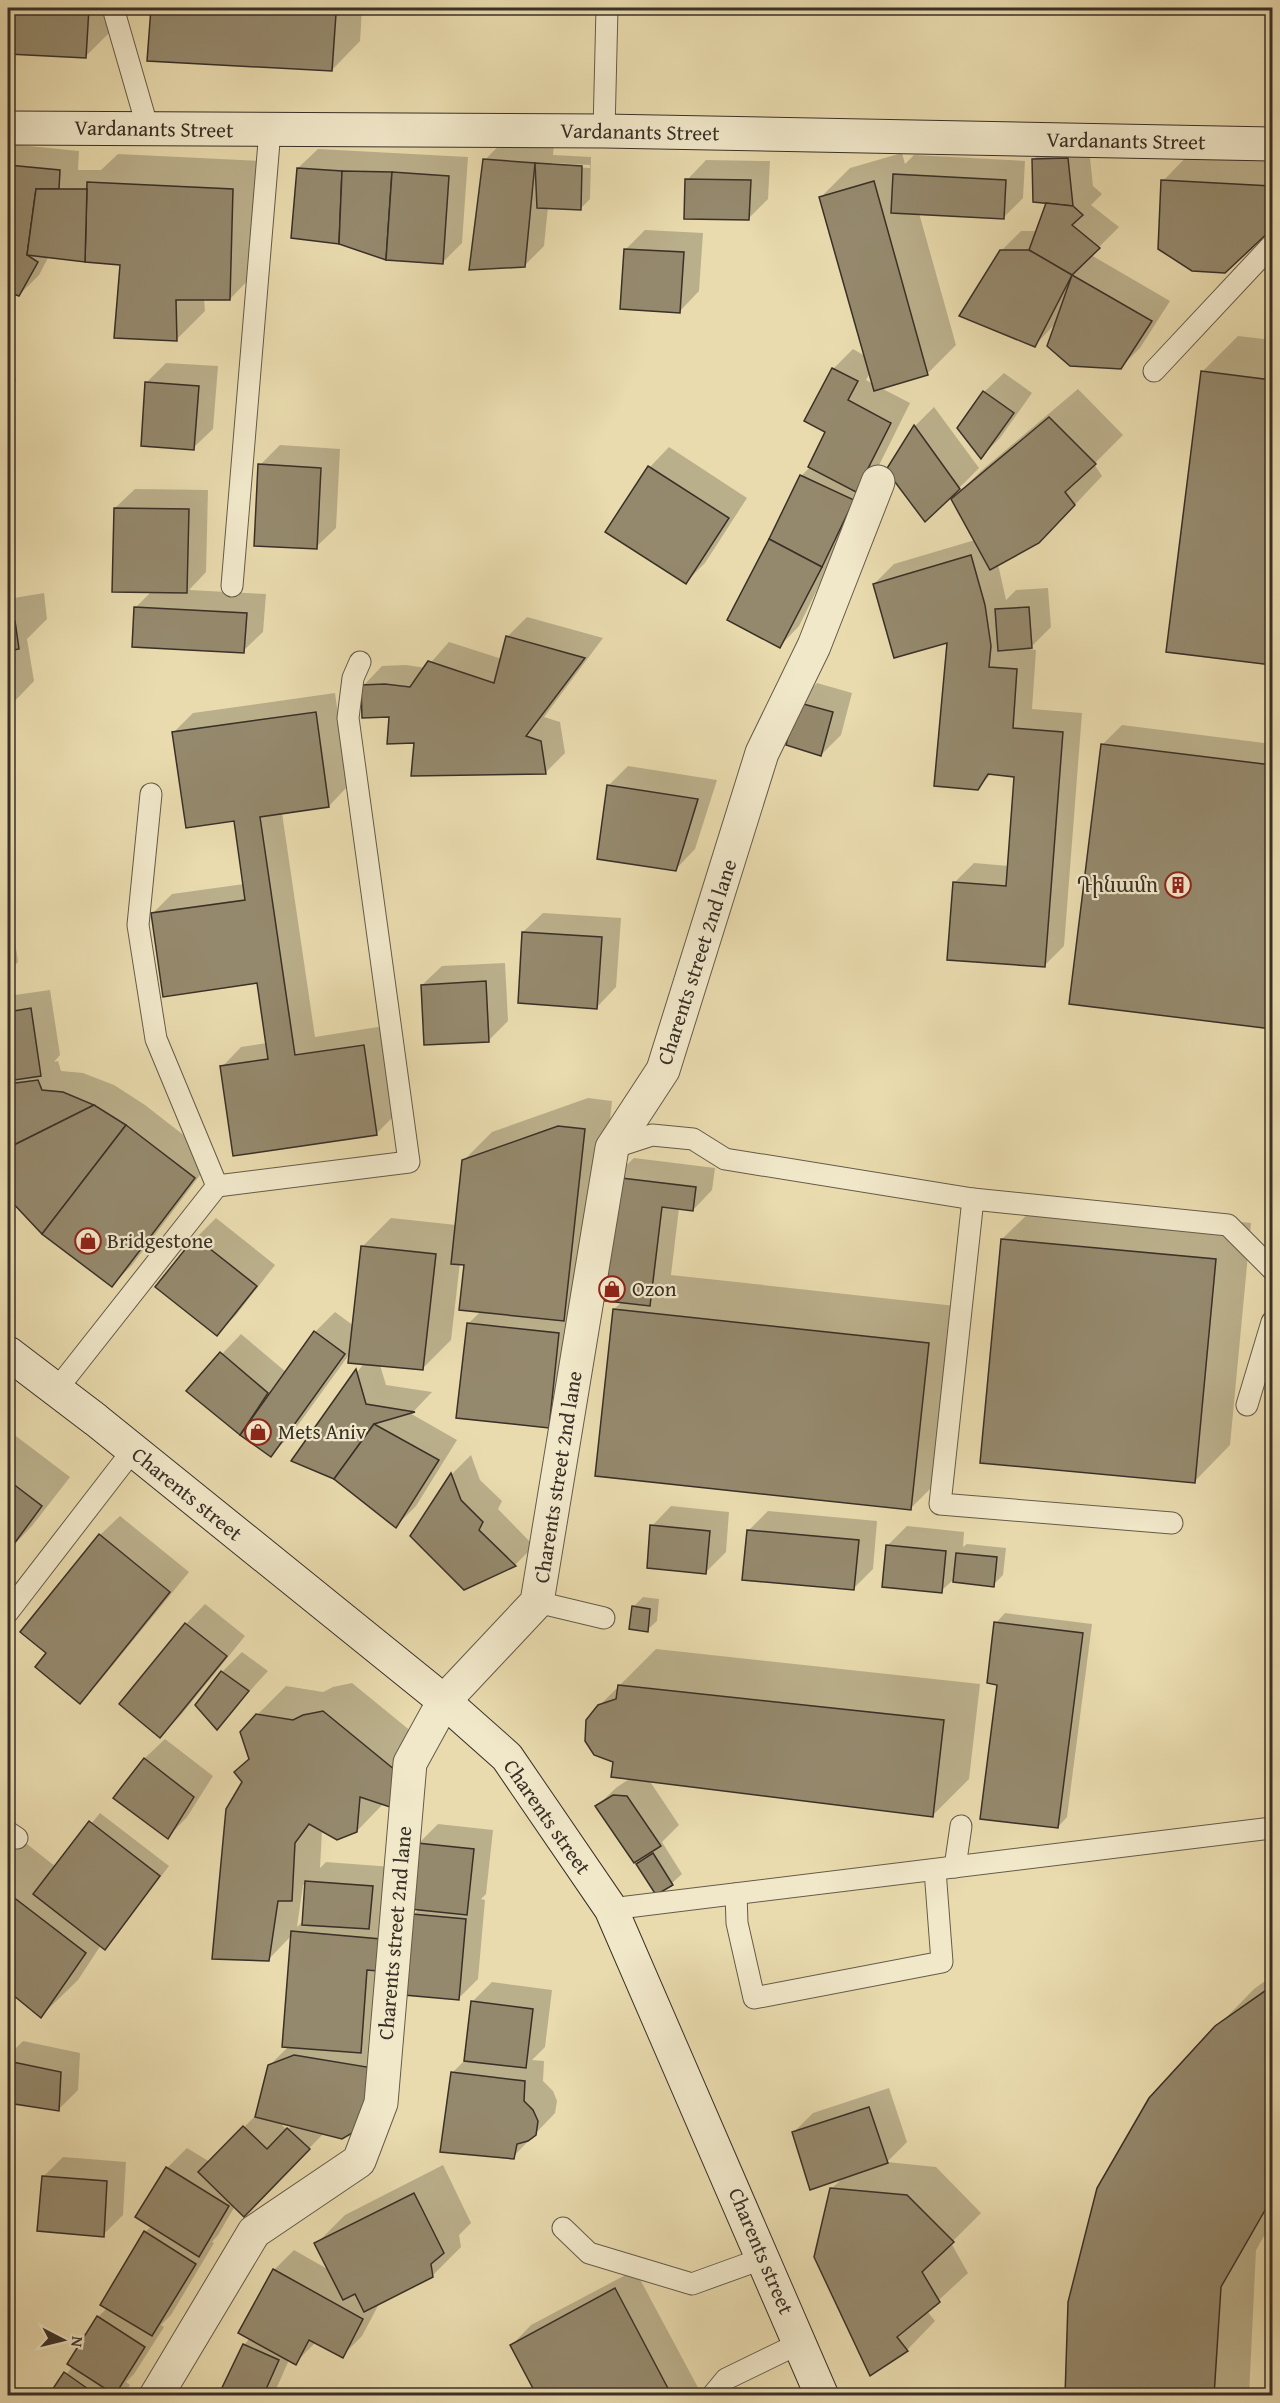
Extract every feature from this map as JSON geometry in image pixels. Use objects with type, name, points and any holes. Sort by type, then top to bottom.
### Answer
[{"type":"street","name":"Vardanants Street","points":[[8,128],[603,131],[1272,144]]},
{"type":"street","name":"Charents street 2nd lane","points":[[156,2396],[254,2232],[359,2161],[381,2103],[410,1763],[444,1701],[537,1602],[612,1148],[663,1070],[762,753],[814,646],[878,482]]},
{"type":"street","name":"Charents street","points":[[8,1353],[57,1389],[444,1701],[507,1757],[611,1909],[822,2396]]},
{"type":"lane","points":[[113,8],[148,129]]},
{"type":"lane","points":[[603,131],[607,8]]},
{"type":"lane","points":[[232,586],[270,130]]},
{"type":"lane","points":[[1154,371],[1272,245]]},
{"type":"lane","points":[[57,1389],[217,1186],[409,1162],[348,718],[353,678],[360,662]]},
{"type":"lane","points":[[151,794],[138,925],[156,1039],[217,1186]]},
{"type":"lane","points":[[612,1148],[652,1135],[693,1139],[725,1159],[974,1198],[1228,1225],[1272,1269]]},
{"type":"lane","points":[[974,1198],[940,1504],[1172,1523]]},
{"type":"lane","points":[[1247,1405],[1272,1322]]},
{"type":"lane","points":[[8,1612],[133,1450]]},
{"type":"lane","points":[[537,1602],[604,1618]]},
{"type":"lane","points":[[736,1894],[737,1923],[754,1998],[942,1962],[945,1868],[961,1826]]},
{"type":"lane","points":[[611,1909],[1272,1828]]},
{"type":"lane","points":[[563,2228],[589,2253],[692,2284],[764,2258]]},
{"type":"lane","points":[[712,2396],[726,2379],[800,2343]]},
{"type":"building","points":[[8,8],[89,8],[86,58],[8,54]]},
{"type":"building","points":[[151,8],[213,8],[336,14],[332,71],[147,61]]},
{"type":"building","points":[[1219,8],[1272,8],[1272,10]]},
{"type":"building","points":[[1068,158],[1073,206],[1033,202],[1032,159]]},
{"type":"building","points":[[483,159],[535,163],[525,267],[469,270]]},
{"type":"building","points":[[535,163],[582,166],[581,210],[537,208]]},
{"type":"building","points":[[8,165],[60,170],[59,189],[36,189],[27,255],[38,262],[19,296],[8,292]]},
{"type":"building","points":[[297,168],[342,171],[339,244],[291,238]]},
{"type":"building","points":[[342,171],[392,172],[386,260],[339,244]]},
{"type":"building","points":[[392,172],[449,176],[443,264],[386,260]]},
{"type":"building","points":[[893,174],[1006,180],[1004,219],[891,213]]},
{"type":"building","points":[[685,179],[751,180],[749,220],[684,219]]},
{"type":"building","points":[[1161,180],[1272,186],[1272,229],[1225,273],[1192,271],[1158,249]]},
{"type":"building","points":[[874,181],[928,375],[874,391],[819,197]]},
{"type":"building","points":[[87,182],[233,189],[230,300],[176,300],[177,341],[114,338],[120,265],[85,262]]},
{"type":"building","points":[[36,189],[87,189],[85,262],[27,255]]},
{"type":"building","points":[[1046,203],[1073,206],[1083,215],[1072,225],[1100,248],[1072,275],[1029,250]]},
{"type":"building","points":[[624,249],[684,252],[680,313],[620,309]]},
{"type":"building","points":[[1000,250],[1029,250],[1072,275],[1035,347],[959,316]]},
{"type":"building","points":[[1072,275],[1152,321],[1121,369],[1070,366],[1047,346]]},
{"type":"building","points":[[832,368],[858,381],[848,400],[891,423],[856,492],[808,467],[825,432],[804,421]]},
{"type":"building","points":[[1201,371],[1272,380],[1272,665],[1166,652]]},
{"type":"building","points":[[145,382],[199,386],[194,450],[141,446]]},
{"type":"building","points":[[983,391],[1014,413],[981,459],[957,428]]},
{"type":"building","points":[[1049,417],[1096,464],[1065,492],[1075,505],[1039,543],[990,570],[951,499]]},
{"type":"building","points":[[914,425],[960,489],[925,522],[886,470]]},
{"type":"building","points":[[258,464],[321,468],[317,549],[254,546]]},
{"type":"building","points":[[648,466],[729,518],[686,584],[605,532]]},
{"type":"building","points":[[800,475],[854,500],[822,567],[769,539]]},
{"type":"building","points":[[114,508],[189,509],[187,593],[112,592]]},
{"type":"building","points":[[769,539],[822,567],[780,648],[727,620]]},
{"type":"building","points":[[971,555],[985,605],[991,646],[989,667],[1017,669],[1013,728],[1063,732],[1045,967],[947,960],[953,882],[1006,886],[1014,777],[988,774],[978,790],[934,786],[947,643],[894,658],[873,584]]},
{"type":"building","points":[[134,607],[247,613],[244,653],[132,647]]},
{"type":"building","points":[[1029,607],[1032,648],[998,651],[995,609]]},
{"type":"building","points":[[15,621],[19,649],[8,651],[8,622]]},
{"type":"building","points":[[506,636],[585,658],[526,736],[541,741],[546,774],[411,776],[414,743],[387,744],[389,717],[362,718],[361,685],[385,684],[410,687],[428,661],[494,683]]},
{"type":"building","points":[[796,702],[833,712],[821,756],[786,745]]},
{"type":"building","points":[[316,712],[329,807],[260,817],[295,1055],[364,1045],[377,1135],[233,1156],[220,1066],[268,1059],[257,983],[163,997],[151,913],[245,900],[234,821],[186,828],[172,732]]},
{"type":"building","name":"Դինամո","points":[[1101,744],[1272,765],[1272,1029],[1069,1004]]},
{"type":"building","points":[[607,785],[698,799],[676,871],[597,859]]},
{"type":"building","points":[[522,932],[602,937],[597,1009],[518,1003]]},
{"type":"building","points":[[486,981],[489,1042],[424,1045],[421,985]]},
{"type":"building","points":[[31,1008],[41,1076],[8,1081],[8,1012]]},
{"type":"building","points":[[38,1080],[42,1090],[63,1092],[94,1105],[8,1148],[8,1084]]},
{"type":"building","points":[[94,1105],[126,1125],[42,1234],[8,1198],[8,1148]]},
{"type":"building","points":[[126,1125],[195,1178],[112,1287],[42,1234]]},
{"type":"building","points":[[558,1126],[585,1129],[564,1321],[459,1310],[464,1265],[451,1264],[462,1160]]},
{"type":"building","points":[[613,1177],[696,1187],[693,1211],[662,1207],[650,1306],[598,1300]]},
{"type":"building","points":[[195,1237],[257,1286],[217,1336],[155,1287]]},
{"type":"building","points":[[1001,1239],[1216,1259],[1195,1483],[980,1463]]},
{"type":"building","points":[[361,1246],[436,1254],[423,1370],[348,1363]]},
{"type":"building","points":[[613,1309],[929,1343],[911,1510],[595,1476]]},
{"type":"building","points":[[467,1323],[559,1333],[549,1428],[456,1418]]},
{"type":"building","points":[[314,1331],[345,1354],[271,1457],[240,1435]]},
{"type":"building","points":[[220,1352],[268,1393],[240,1435],[186,1391]]},
{"type":"building","points":[[356,1369],[366,1404],[415,1412],[374,1424],[334,1479],[291,1461]]},
{"type":"building","points":[[374,1424],[439,1460],[396,1528],[334,1479]]},
{"type":"building","points":[[451,1473],[461,1500],[483,1522],[479,1530],[516,1566],[464,1590],[410,1536]]},
{"type":"building","points":[[8,1480],[42,1506],[8,1552]]},
{"type":"building","points":[[650,1525],[710,1531],[706,1574],[647,1568]]},
{"type":"building","points":[[747,1530],[859,1540],[854,1590],[742,1580]]},
{"type":"building","points":[[99,1534],[170,1592],[80,1704],[35,1667],[46,1653],[20,1632]]},
{"type":"building","points":[[886,1545],[946,1551],[942,1593],[882,1587]]},
{"type":"building","points":[[956,1553],[997,1557],[994,1587],[953,1582]]},
{"type":"building","points":[[632,1606],[650,1609],[648,1632],[629,1629]]},
{"type":"building","points":[[994,1622],[1083,1633],[1058,1828],[980,1819],[997,1685],[987,1683]]},
{"type":"building","points":[[185,1623],[227,1656],[160,1738],[119,1704]]},
{"type":"building","points":[[221,1671],[249,1691],[217,1730],[195,1705]]},
{"type":"building","points":[[618,1685],[944,1720],[933,1817],[611,1777],[613,1762],[594,1755],[585,1741],[586,1720],[598,1705],[616,1699]]},
{"type":"building","points":[[323,1711],[395,1770],[390,1807],[360,1797],[357,1832],[337,1840],[309,1824],[295,1843],[292,1901],[278,1901],[269,1961],[212,1959],[226,1809],[242,1782],[234,1772],[249,1759],[240,1732],[256,1714],[293,1720],[303,1715]]},
{"type":"building","points":[[144,1758],[194,1797],[168,1839],[113,1798]]},
{"type":"building","points":[[613,1795],[627,1796],[661,1846],[634,1863],[595,1806]]},
{"type":"building","points":[[89,1821],[160,1876],[105,1950],[33,1894]]},
{"type":"building","points":[[417,1843],[474,1849],[467,1915],[410,1909]]},
{"type":"building","points":[[653,1853],[673,1885],[656,1895],[636,1864]]},
{"type":"building","points":[[305,1881],[373,1886],[369,1929],[302,1925]]},
{"type":"building","points":[[8,1893],[86,1953],[41,2018],[8,1991]]},
{"type":"building","points":[[412,1914],[466,1919],[459,2000],[404,1995]]},
{"type":"building","points":[[291,1931],[381,1939],[378,1971],[367,1970],[361,2053],[282,2047]]},
{"type":"building","points":[[1272,1986],[1272,2198],[1221,2287],[1214,2396],[1065,2396],[1068,2302],[1097,2188],[1149,2098],[1215,2026]]},
{"type":"building","points":[[471,2001],[533,2009],[526,2068],[464,2061]]},
{"type":"building","points":[[294,2055],[373,2068],[364,2126],[342,2139],[255,2117],[268,2065]]},
{"type":"building","points":[[8,2061],[61,2072],[59,2111],[8,2103]]},
{"type":"building","points":[[451,2072],[525,2081],[524,2101],[533,2110],[538,2121],[536,2135],[528,2141],[517,2144],[514,2159],[440,2152]]},
{"type":"building","points":[[869,2107],[888,2163],[810,2190],[792,2132]]},
{"type":"building","points":[[243,2126],[267,2149],[287,2128],[310,2149],[244,2217],[198,2172]]},
{"type":"building","points":[[166,2167],[229,2206],[199,2257],[135,2217]]},
{"type":"building","points":[[42,2176],[107,2181],[104,2237],[37,2231]]},
{"type":"building","points":[[830,2188],[907,2195],[954,2242],[922,2272],[940,2302],[897,2337],[908,2351],[870,2376],[814,2257]]},
{"type":"building","points":[[414,2193],[444,2253],[431,2264],[433,2277],[364,2312],[355,2294],[343,2300],[314,2243]]},
{"type":"building","points":[[144,2231],[196,2264],[152,2336],[100,2305]]},
{"type":"building","points":[[273,2269],[363,2319],[343,2358],[309,2340],[296,2365],[238,2333]]},
{"type":"building","points":[[615,2288],[672,2396],[537,2396],[510,2345]]},
{"type":"building","points":[[97,2316],[145,2347],[115,2395],[67,2364]]},
{"type":"building","points":[[243,2344],[279,2360],[263,2396],[218,2396]]},
{"type":"building","points":[[64,2372],[98,2396],[48,2396]]},
{"type":"place","name":"Դինամո","points":[[1178,885]]},
{"type":"place","name":"Bridgestone","points":[[88,1241]]},
{"type":"place","name":"Ozon","points":[[612,1289]]},
{"type":"place","name":"Mets Aniv","points":[[258,1432]]}]
